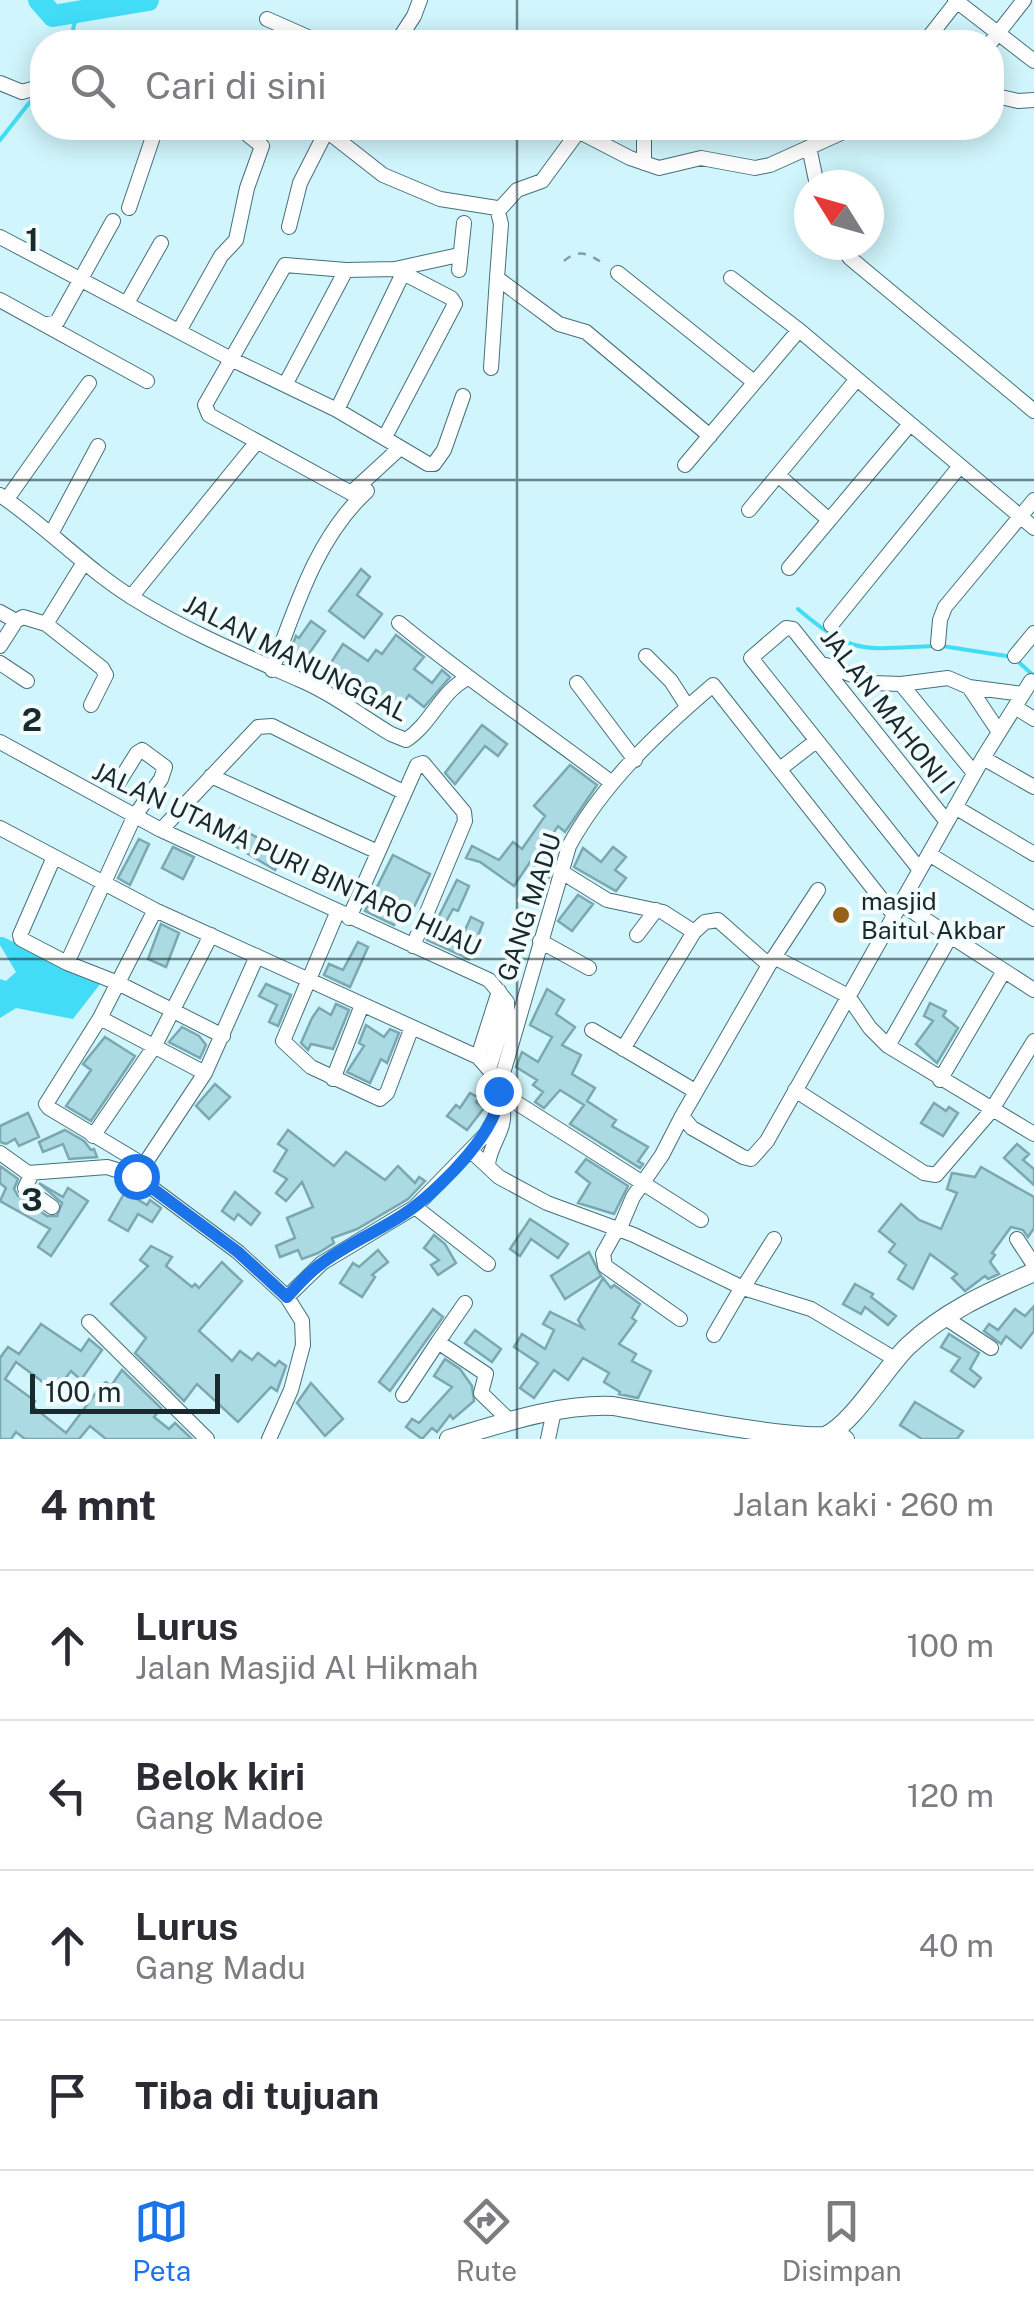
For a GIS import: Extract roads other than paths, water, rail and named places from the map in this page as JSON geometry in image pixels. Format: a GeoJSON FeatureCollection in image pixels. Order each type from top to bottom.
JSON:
{"type":"FeatureCollection","features":[{"type":"Feature","properties":{"kind":"main road"},"geometry":{"type":"LineString","coordinates":[[450,1439],[510,1421],[588,1405],[613,1406],[730,1431],[791,1439],[841,1434],[896,1359],[944,1318],[1034,1269]]}},
{"type":"Feature","properties":{"kind":"street"},"geometry":{"type":"LineString","coordinates":[[404,30],[420,0]]}},
{"type":"Feature","properties":{"kind":"street"},"geometry":{"type":"LineString","coordinates":[[1000,30],[1024,0]]}},
{"type":"Feature","properties":{"kind":"street"},"geometry":{"type":"LineString","coordinates":[[935,30],[956,1],[987,30]]}},
{"type":"Feature","properties":{"kind":"street"},"geometry":{"type":"LineString","coordinates":[[267,19],[292,30]]}},
{"type":"Feature","properties":{"kind":"street"},"geometry":{"type":"LineString","coordinates":[[1004,43],[1034,61]]}},
{"type":"Feature","properties":{"kind":"street"},"geometry":{"type":"LineString","coordinates":[[0,83],[22,92],[30,90]]}},
{"type":"Feature","properties":{"kind":"street"},"geometry":{"type":"LineString","coordinates":[[1004,98],[1034,100]]}},
{"type":"Feature","properties":{"kind":"street"},"geometry":{"type":"LineString","coordinates":[[129,208],[152,140]]}},
{"type":"Feature","properties":{"kind":"street"},"geometry":{"type":"LineString","coordinates":[[179,331],[240,230],[247,188],[262,146],[254,140]]}},
{"type":"Feature","properties":{"kind":"street"},"geometry":{"type":"LineString","coordinates":[[289,227],[300,183],[320,140]]}},
{"type":"Feature","properties":{"kind":"street"},"geometry":{"type":"LineString","coordinates":[[340,140],[383,176],[440,199],[498,208]]}},
{"type":"Feature","properties":{"kind":"street"},"geometry":{"type":"LineString","coordinates":[[491,368],[498,208],[516,190],[542,182],[569,140]]}},
{"type":"Feature","properties":{"kind":"street"},"geometry":{"type":"LineString","coordinates":[[596,140],[659,168],[701,158],[754,168],[770,166],[825,140]]}},
{"type":"Feature","properties":{"kind":"street"},"geometry":{"type":"LineString","coordinates":[[644,140],[644,163]]}},
{"type":"Feature","properties":{"kind":"street"},"geometry":{"type":"LineString","coordinates":[[810,147],[814,170]]}},
{"type":"Feature","properties":{"kind":"street"},"geometry":{"type":"LineString","coordinates":[[47,324],[57,322],[113,222]]}},
{"type":"Feature","properties":{"kind":"street"},"geometry":{"type":"LineString","coordinates":[[400,448],[351,493],[256,443],[206,412],[205,405],[285,265],[404,270],[459,262],[464,223]]}},
{"type":"Feature","properties":{"kind":"street"},"geometry":{"type":"LineString","coordinates":[[0,237],[233,360],[337,410],[428,464],[434,464],[444,450],[463,396]]}},
{"type":"Feature","properties":{"kind":"street"},"geometry":{"type":"LineString","coordinates":[[126,303],[161,243]]}},
{"type":"Feature","properties":{"kind":"street"},"geometry":{"type":"LineString","coordinates":[[852,260],[1034,411]]}},
{"type":"Feature","properties":{"kind":"street"},"geometry":{"type":"LineString","coordinates":[[285,384],[346,270]]}},
{"type":"Feature","properties":{"kind":"street"},"geometry":{"type":"LineString","coordinates":[[385,437],[455,304],[404,270]]}},
{"type":"Feature","properties":{"kind":"street"},"geometry":{"type":"LineString","coordinates":[[337,410],[404,270]]}},
{"type":"Feature","properties":{"kind":"street"},"geometry":{"type":"LineString","coordinates":[[618,274],[754,382]]}},
{"type":"Feature","properties":{"kind":"street"},"geometry":{"type":"LineString","coordinates":[[496,278],[560,324],[586,332],[710,436]]}},
{"type":"Feature","properties":{"kind":"street"},"geometry":{"type":"LineString","coordinates":[[731,278],[799,330],[1034,528]]}},
{"type":"Feature","properties":{"kind":"street"},"geometry":{"type":"LineString","coordinates":[[0,300],[147,381]]}},
{"type":"Feature","properties":{"kind":"street"},"geometry":{"type":"LineString","coordinates":[[685,465],[799,330]]}},
{"type":"Feature","properties":{"kind":"street"},"geometry":{"type":"LineString","coordinates":[[748,510],[857,379]]}},
{"type":"Feature","properties":{"kind":"street"},"geometry":{"type":"LineString","coordinates":[[3,497],[89,383]]}},
{"type":"Feature","properties":{"kind":"street"},"geometry":{"type":"LineString","coordinates":[[789,568],[910,424]]}},
{"type":"Feature","properties":{"kind":"street"},"geometry":{"type":"LineString","coordinates":[[131,597],[256,443]]}},
{"type":"Feature","properties":{"kind":"street"},"geometry":{"type":"LineString","coordinates":[[52,534],[98,446]]}},
{"type":"Feature","properties":{"kind":"street"},"geometry":{"type":"LineString","coordinates":[[832,625],[960,466]]}},
{"type":"Feature","properties":{"kind":"street"},"geometry":{"type":"LineString","coordinates":[[272,670],[312,564],[356,500],[377,481],[377,469]]}},
{"type":"Feature","properties":{"kind":"street"},"geometry":{"type":"LineString","coordinates":[[778,475],[829,520]]}},
{"type":"Feature","properties":{"kind":"street","name":"JALAN MANUNGGAL"},"geometry":{"type":"LineString","coordinates":[[3,497],[131,597],[198,637],[301,680],[406,740],[429,720],[451,689],[466,678]]}},
{"type":"Feature","properties":{"kind":"street"},"geometry":{"type":"LineString","coordinates":[[938,643],[945,607],[1034,500]]}},
{"type":"Feature","properties":{"kind":"street"},"geometry":{"type":"LineString","coordinates":[[46,624],[84,564]]}},
{"type":"Feature","properties":{"kind":"street"},"geometry":{"type":"LineString","coordinates":[[0,612],[16,621]]}},
{"type":"Feature","properties":{"kind":"street"},"geometry":{"type":"LineString","coordinates":[[0,646],[23,617],[46,624],[102,668],[106,676],[91,705]]}},
{"type":"Feature","properties":{"kind":"street"},"geometry":{"type":"LineString","coordinates":[[399,624],[466,678],[612,783]]}},
{"type":"Feature","properties":{"kind":"street","name":"JALAN MAHONI I"},"geometry":{"type":"LineString","coordinates":[[816,741],[751,658],[786,628],[793,629],[825,665],[947,822]]}},
{"type":"Feature","properties":{"kind":"street"},"geometry":{"type":"LineString","coordinates":[[1015,656],[1034,634]]}},
{"type":"Feature","properties":{"kind":"street"},"geometry":{"type":"LineString","coordinates":[[646,656],[671,681],[687,706]]}},
{"type":"Feature","properties":{"kind":"street"},"geometry":{"type":"LineString","coordinates":[[0,664],[27,681]]}},
{"type":"Feature","properties":{"kind":"street"},"geometry":{"type":"LineString","coordinates":[[825,665],[873,683],[948,678],[969,688],[1023,694]]}},
{"type":"Feature","properties":{"kind":"street"},"geometry":{"type":"LineString","coordinates":[[577,682],[635,760]]}},
{"type":"Feature","properties":{"kind":"street","name":"GANG MADU"},"geometry":{"type":"LineString","coordinates":[[287,1297],[322,1262],[415,1207],[471,1151],[495,1118],[560,871],[580,825],[612,783],[713,684],[780,768]]}},
{"type":"Feature","properties":{"kind":"street"},"geometry":{"type":"LineString","coordinates":[[901,684],[974,773]]}},
{"type":"Feature","properties":{"kind":"street"},"geometry":{"type":"LineString","coordinates":[[969,688],[999,732]]}},
{"type":"Feature","properties":{"kind":"street"},"geometry":{"type":"LineString","coordinates":[[1023,694],[1034,719]]}},
{"type":"Feature","properties":{"kind":"street"},"geometry":{"type":"LineString","coordinates":[[682,1116],[692,1128],[751,1159],[766,1141],[974,773],[1023,694]]}},
{"type":"Feature","properties":{"kind":"street"},"geometry":{"type":"LineString","coordinates":[[161,830],[258,727],[272,726],[403,792]]}},
{"type":"Feature","properties":{"kind":"street"},"geometry":{"type":"LineString","coordinates":[[920,870],[816,741],[780,768],[897,909],[1034,990]]}},
{"type":"Feature","properties":{"kind":"street","name":"JALAN UTAMA PURI BINTARO HIJAU"},"geometry":{"type":"LineString","coordinates":[[0,742],[161,830],[343,916],[470,970],[499,991],[506,1002],[507,1011],[484,1063]]}},
{"type":"Feature","properties":{"kind":"street"},"geometry":{"type":"LineString","coordinates":[[68,963],[134,816],[161,780],[165,767],[142,750],[117,785]]}},
{"type":"Feature","properties":{"kind":"street"},"geometry":{"type":"LineString","coordinates":[[983,758],[1034,787]]}},
{"type":"Feature","properties":{"kind":"street"},"geometry":{"type":"LineString","coordinates":[[412,1026],[380,1099],[311,1067],[283,1041],[310,980],[378,852],[403,792],[417,765],[424,763],[464,812],[465,821],[413,946]]}},
{"type":"Feature","properties":{"kind":"street"},"geometry":{"type":"LineString","coordinates":[[211,776],[378,852]]}},
{"type":"Feature","properties":{"kind":"street"},"geometry":{"type":"LineString","coordinates":[[955,807],[1034,854]]}},
{"type":"Feature","properties":{"kind":"street"},"geometry":{"type":"LineString","coordinates":[[0,830],[155,910],[412,1026],[484,1063],[505,1116],[504,1128],[492,1146],[488,1164]]}},
{"type":"Feature","properties":{"kind":"street"},"geometry":{"type":"LineString","coordinates":[[929,854],[1034,919]]}},
{"type":"Feature","properties":{"kind":"street"},"geometry":{"type":"LineString","coordinates":[[54,857],[20,935],[26,943],[118,983],[223,1036]]}},
{"type":"Feature","properties":{"kind":"street"},"geometry":{"type":"LineString","coordinates":[[560,871],[607,900],[656,910],[694,932]]}},
{"type":"Feature","properties":{"kind":"street"},"geometry":{"type":"LineString","coordinates":[[680,1320],[604,1266],[603,1254],[695,1091],[818,890]]}},
{"type":"Feature","properties":{"kind":"street"},"geometry":{"type":"LineString","coordinates":[[155,910],[100,1018],[46,1104],[144,1165],[205,1073],[257,956]]}},
{"type":"Feature","properties":{"kind":"street"},"geometry":{"type":"LineString","coordinates":[[637,935],[656,910]]}},
{"type":"Feature","properties":{"kind":"street"},"geometry":{"type":"LineString","coordinates":[[624,1049],[694,932],[705,922],[718,920],[772,961],[848,996],[888,1046],[1034,1134]]}},
{"type":"Feature","properties":{"kind":"street"},"geometry":{"type":"LineString","coordinates":[[93,1136],[154,1047],[212,935]]}},
{"type":"Feature","properties":{"kind":"street"},"geometry":{"type":"LineString","coordinates":[[888,1046],[950,937]]}},
{"type":"Feature","properties":{"kind":"street"},"geometry":{"type":"LineString","coordinates":[[540,940],[589,968]]}},
{"type":"Feature","properties":{"kind":"street"},"geometry":{"type":"LineString","coordinates":[[940,1080],[1004,971]]}},
{"type":"Feature","properties":{"kind":"street"},"geometry":{"type":"LineString","coordinates":[[333,1079],[362,1005]]}},
{"type":"Feature","properties":{"kind":"street"},"geometry":{"type":"LineString","coordinates":[[100,1018],[205,1073]]}},
{"type":"Feature","properties":{"kind":"street"},"geometry":{"type":"LineString","coordinates":[[592,1030],[695,1091]]}},
{"type":"Feature","properties":{"kind":"street"},"geometry":{"type":"LineString","coordinates":[[796,1090],[930,1175],[944,1169],[991,1111],[1034,1041]]}},
{"type":"Feature","properties":{"kind":"street"},"geometry":{"type":"LineString","coordinates":[[499,1093],[701,1220]]}},
{"type":"Feature","properties":{"kind":"street"},"geometry":{"type":"LineString","coordinates":[[471,1151],[499,1178],[530,1195],[676,1253],[742,1288],[811,1309],[896,1359]]}},
{"type":"Feature","properties":{"kind":"street"},"geometry":{"type":"LineString","coordinates":[[0,1153],[32,1173],[108,1167],[136,1176],[238,1252],[287,1297],[302,1321],[302,1344],[291,1390],[268,1439]]}},
{"type":"Feature","properties":{"kind":"street"},"geometry":{"type":"LineString","coordinates":[[32,1173],[25,1188],[52,1207]]}},
{"type":"Feature","properties":{"kind":"street"},"geometry":{"type":"LineString","coordinates":[[415,1207],[488,1264]]}},
{"type":"Feature","properties":{"kind":"street"},"geometry":{"type":"LineString","coordinates":[[1018,1238],[1034,1269]]}},
{"type":"Feature","properties":{"kind":"street"},"geometry":{"type":"LineString","coordinates":[[714,1335],[774,1240]]}},
{"type":"Feature","properties":{"kind":"street"},"geometry":{"type":"LineString","coordinates":[[402,1395],[465,1303]]}},
{"type":"Feature","properties":{"kind":"street"},"geometry":{"type":"LineString","coordinates":[[944,1318],[990,1348]]}},
{"type":"Feature","properties":{"kind":"street"},"geometry":{"type":"LineString","coordinates":[[89,1322],[207,1439]]}},
{"type":"Feature","properties":{"kind":"street"},"geometry":{"type":"LineString","coordinates":[[438,1342],[486,1374],[481,1393],[510,1421]]}},
{"type":"Feature","properties":{"kind":"street"},"geometry":{"type":"LineString","coordinates":[[548,1439],[554,1411]]}},
{"type":"Feature","properties":{"kind":"water"},"geometry":{"type":"Polygon","coordinates":[[[0,937],[101,983],[73,1019],[16,1008],[0,1018],[0,979],[6,981],[16,972],[0,945],[0,937]]]}},
{"type":"Feature","properties":{"kind":"waterway"},"geometry":{"type":"LineString","coordinates":[[39,0],[53,16],[148,0]]}},
{"type":"Feature","properties":{"kind":"waterway"},"geometry":{"type":"LineString","coordinates":[[73,30],[77,13]]}},
{"type":"Feature","properties":{"kind":"waterway"},"geometry":{"type":"LineString","coordinates":[[0,140],[30,102]]}},
{"type":"Feature","properties":{"kind":"waterway"},"geometry":{"type":"LineString","coordinates":[[798,609],[833,635],[860,646],[933,646]]}},
{"type":"Feature","properties":{"kind":"waterway"},"geometry":{"type":"LineString","coordinates":[[942,646],[1013,657],[1034,676]]}},
{"type":"Feature","properties":{"kind":"place","name":"masjid Baitul Akbar"},"geometry":{"type":"Point","coordinates":[841,915]}}]}
